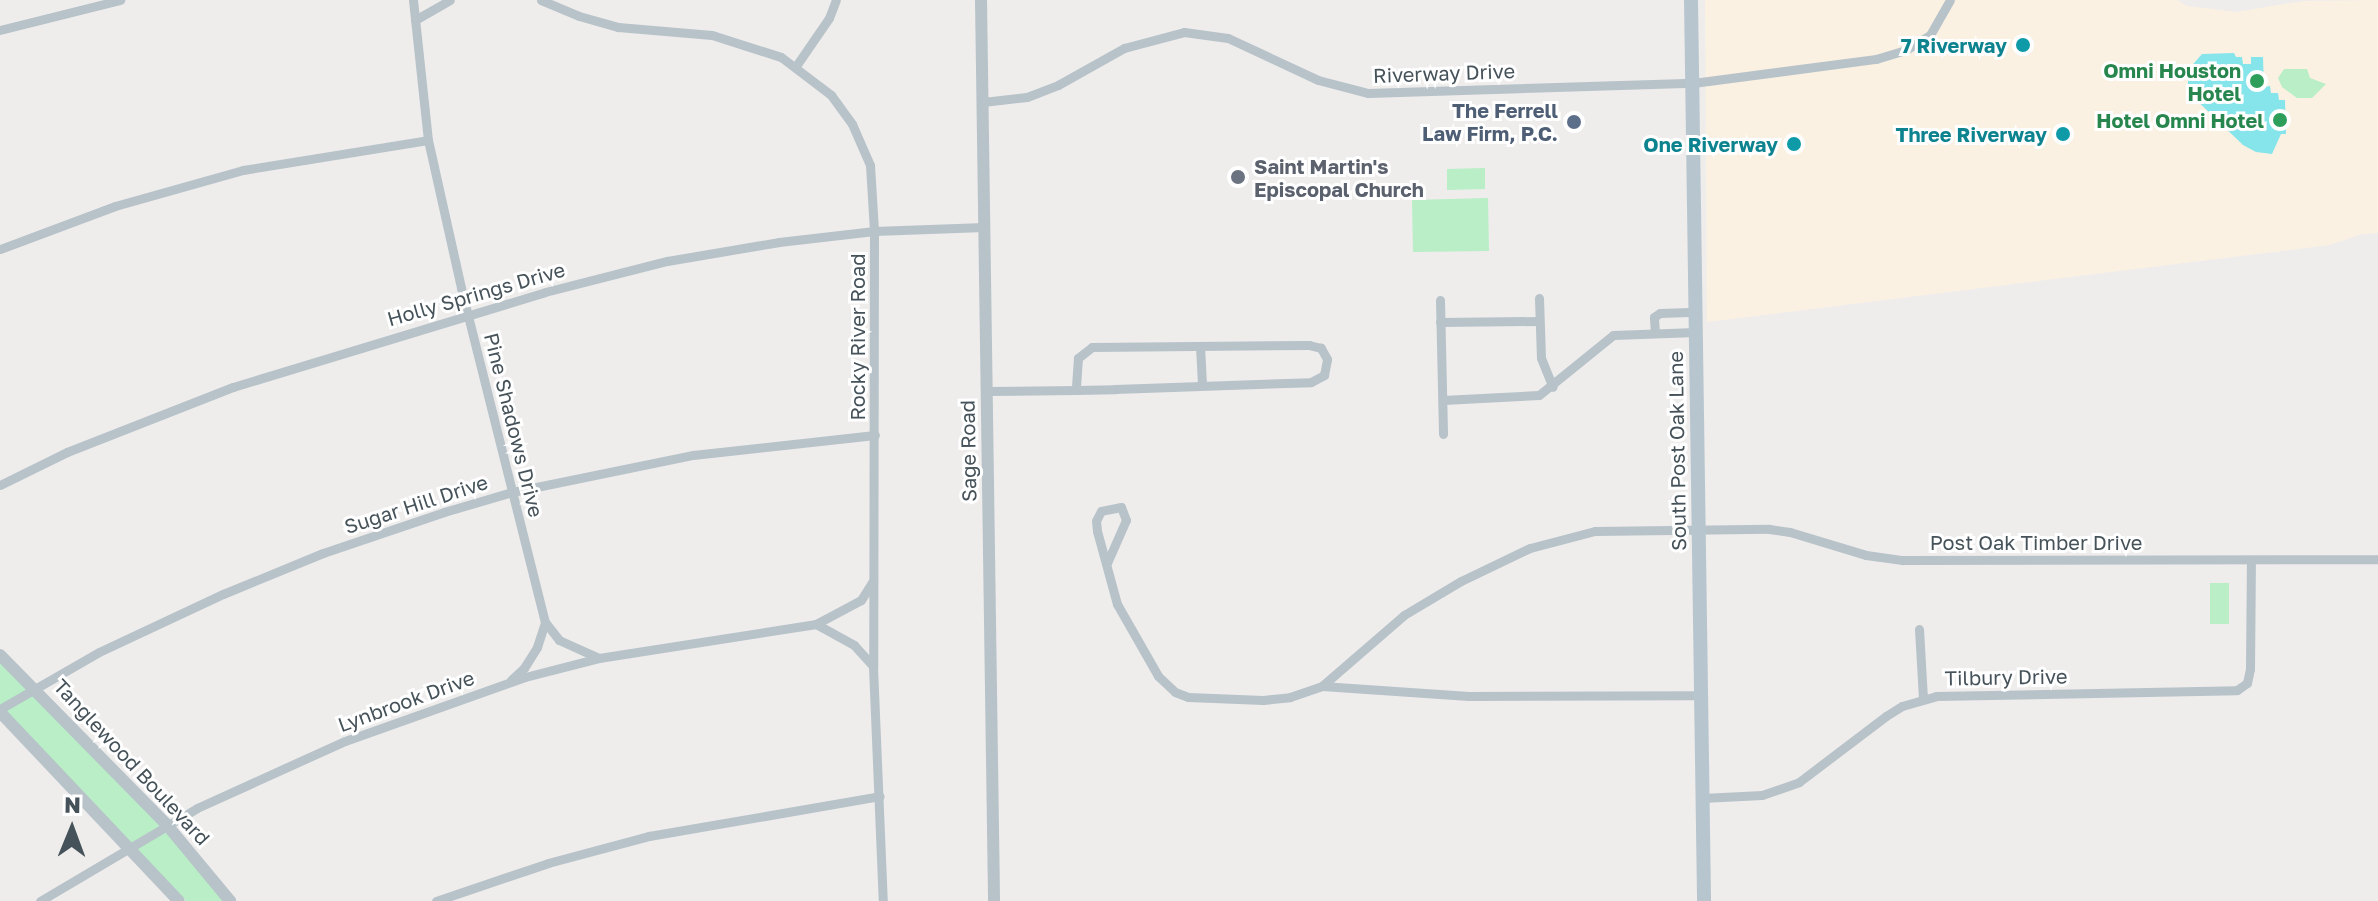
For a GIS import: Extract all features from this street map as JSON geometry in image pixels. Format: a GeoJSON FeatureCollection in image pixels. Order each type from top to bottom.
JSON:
{"type":"FeatureCollection","features":[{"type":"Feature","properties":{"kind":"main road","name":"South Post Oak Lane"},"geometry":{"type":"LineString","coordinates":[[1691,0],[1704,901]]}},
{"type":"Feature","properties":{"kind":"street"},"geometry":{"type":"LineString","coordinates":[[0,30],[5,24],[120,0]]}},
{"type":"Feature","properties":{"kind":"street","name":"Pine Shadows Drive"},"geometry":{"type":"LineString","coordinates":[[413,0],[428,140],[467,314],[545,622]]}},
{"type":"Feature","properties":{"kind":"street"},"geometry":{"type":"LineString","coordinates":[[415,20],[450,0]]}},
{"type":"Feature","properties":{"kind":"street","name":"Rocky River Road"},"geometry":{"type":"LineString","coordinates":[[541,0],[579,16],[618,27],[712,35],[766,51],[796,66],[831,95],[861,141],[870,165],[874,231],[873,667],[883,901]]}},
{"type":"Feature","properties":{"kind":"street"},"geometry":{"type":"LineString","coordinates":[[796,66],[829,18],[836,0]]}},
{"type":"Feature","properties":{"kind":"street","name":"Sage Road"},"geometry":{"type":"LineString","coordinates":[[981,0],[994,901]]}},
{"type":"Feature","properties":{"kind":"street","name":"Riverway Drive"},"geometry":{"type":"LineString","coordinates":[[983,102],[1027,97],[1058,85],[1124,48],[1184,32],[1228,38],[1318,80],[1368,93],[1693,83],[1876,59],[1906,50],[1930,35],[1950,0]]}},
{"type":"Feature","properties":{"kind":"street"},"geometry":{"type":"LineString","coordinates":[[0,249],[115,206],[243,170],[428,140]]}},
{"type":"Feature","properties":{"kind":"street","name":"Holly Springs Drive"},"geometry":{"type":"LineString","coordinates":[[0,485],[67,452],[233,387],[467,314],[667,261],[779,242],[874,231],[984,227]]}},
{"type":"Feature","properties":{"kind":"street"},"geometry":{"type":"LineString","coordinates":[[1539,298],[1541,358],[1553,387]]}},
{"type":"Feature","properties":{"kind":"street"},"geometry":{"type":"LineString","coordinates":[[1440,300],[1443,434]]}},
{"type":"Feature","properties":{"kind":"street"},"geometry":{"type":"LineString","coordinates":[[1655,333],[1654,317],[1660,313],[1696,312]]}},
{"type":"Feature","properties":{"kind":"street"},"geometry":{"type":"LineString","coordinates":[[1440,322],[1539,321]]}},
{"type":"Feature","properties":{"kind":"street"},"geometry":{"type":"LineString","coordinates":[[1443,400],[1539,395],[1553,387],[1613,335],[1696,332]]}},
{"type":"Feature","properties":{"kind":"street"},"geometry":{"type":"LineString","coordinates":[[987,391],[1076,390],[1202,383],[1311,382],[1324,375],[1327,363],[1324,351],[1313,345],[1089,348],[1078,358],[1076,390]]}},
{"type":"Feature","properties":{"kind":"street"},"geometry":{"type":"LineString","coordinates":[[1200,346],[1202,383]]}},
{"type":"Feature","properties":{"kind":"street","name":"Sugar Hill Drive"},"geometry":{"type":"LineString","coordinates":[[0,710],[33,687],[165,620],[294,564],[379,533],[512,492],[693,455],[875,435]]}},
{"type":"Feature","properties":{"kind":"street"},"geometry":{"type":"LineString","coordinates":[[1107,563],[1126,520],[1121,507],[1106,508],[1096,521],[1114,596],[1158,676],[1178,694],[1197,698],[1271,700],[1322,686],[1458,696],[1701,695]]}},
{"type":"Feature","properties":{"kind":"street","name":"Post Oak Timber Drive"},"geometry":{"type":"LineString","coordinates":[[1322,686],[1404,615],[1454,585],[1530,548],[1595,531],[1790,532],[1885,560],[2378,559]]}},
{"type":"Feature","properties":{"kind":"street","name":"Tilbury Drive"},"geometry":{"type":"LineString","coordinates":[[1702,798],[1762,795],[1799,782],[1886,716],[1923,699],[1953,694],[2225,693],[2242,687],[2250,669],[2251,560]]}},
{"type":"Feature","properties":{"kind":"street","name":"Lynbrook Drive"},"geometry":{"type":"LineString","coordinates":[[40,901],[167,825],[262,776],[331,747],[507,684],[599,658],[816,624],[861,600],[873,581]]}},
{"type":"Feature","properties":{"kind":"street"},"geometry":{"type":"LineString","coordinates":[[545,622],[559,640],[599,658]]}},
{"type":"Feature","properties":{"kind":"street"},"geometry":{"type":"LineString","coordinates":[[507,684],[524,668],[537,647],[545,622]]}},
{"type":"Feature","properties":{"kind":"street"},"geometry":{"type":"LineString","coordinates":[[816,624],[854,645],[873,667]]}},
{"type":"Feature","properties":{"kind":"street"},"geometry":{"type":"LineString","coordinates":[[1919,629],[1923,699]]}},
{"type":"Feature","properties":{"kind":"street","name":"Tanglewood Boulevard"},"geometry":{"type":"LineString","coordinates":[[0,655],[167,825],[230,901]]}},
{"type":"Feature","properties":{"kind":"street"},"geometry":{"type":"LineString","coordinates":[[0,710],[179,901]]}},
{"type":"Feature","properties":{"kind":"street"},"geometry":{"type":"LineString","coordinates":[[436,901],[548,863],[649,836],[880,796]]}},
{"type":"Feature","properties":{"kind":"shaded area"},"geometry":{"type":"Polygon","coordinates":[[[1705,0],[2177,0],[2187,6],[2236,12],[2304,1],[2378,0],[2378,233],[2362,234],[2330,245],[1707,322],[1705,0]]]}},
{"type":"Feature","properties":{"kind":"green space"},"geometry":{"type":"Polygon","coordinates":[[[2284,69],[2307,69],[2310,78],[2326,84],[2312,98],[2297,98],[2282,87],[2278,78],[2284,69]]]}},
{"type":"Feature","properties":{"kind":"green space"},"geometry":{"type":"Polygon","coordinates":[[[1485,168],[1485,189],[1447,190],[1447,169],[1485,168]]]}},
{"type":"Feature","properties":{"kind":"green space"},"geometry":{"type":"Polygon","coordinates":[[[1488,198],[1489,251],[1413,252],[1412,200],[1488,198]]]}},
{"type":"Feature","properties":{"kind":"green space"},"geometry":{"type":"Polygon","coordinates":[[[2210,583],[2229,583],[2229,624],[2210,624],[2210,583]]]}},
{"type":"Feature","properties":{"kind":"green space"},"geometry":{"type":"Polygon","coordinates":[[[0,660],[161,824],[226,901],[186,901],[0,706],[0,660]]]}},
{"type":"Feature","properties":{"kind":"water"},"geometry":{"type":"Polygon","coordinates":[[[2234,53],[2236,57],[2242,57],[2243,64],[2251,64],[2251,57],[2263,57],[2264,87],[2270,86],[2271,93],[2278,93],[2279,100],[2285,100],[2286,134],[2281,134],[2272,154],[2256,152],[2243,145],[2188,92],[2188,70],[2202,54],[2234,53]]]}},
{"type":"Feature","properties":{"kind":"place","name":"7 Riverway"},"geometry":{"type":"Point","coordinates":[2023,45]}},
{"type":"Feature","properties":{"kind":"place","name":"Omni Houston Hotel"},"geometry":{"type":"Point","coordinates":[2257,81]}},
{"type":"Feature","properties":{"kind":"place","name":"Hotel Omni Hotel"},"geometry":{"type":"Point","coordinates":[2280,120]}},
{"type":"Feature","properties":{"kind":"place","name":"The Ferrell Law Firm, P.C."},"geometry":{"type":"Point","coordinates":[1574,122]}},
{"type":"Feature","properties":{"kind":"place","name":"Three Riverway"},"geometry":{"type":"Point","coordinates":[2063,134]}},
{"type":"Feature","properties":{"kind":"place","name":"One Riverway"},"geometry":{"type":"Point","coordinates":[1794,144]}},
{"type":"Feature","properties":{"kind":"place","name":"Saint Martin's Episcopal Church"},"geometry":{"type":"Point","coordinates":[1238,177]}}]}
